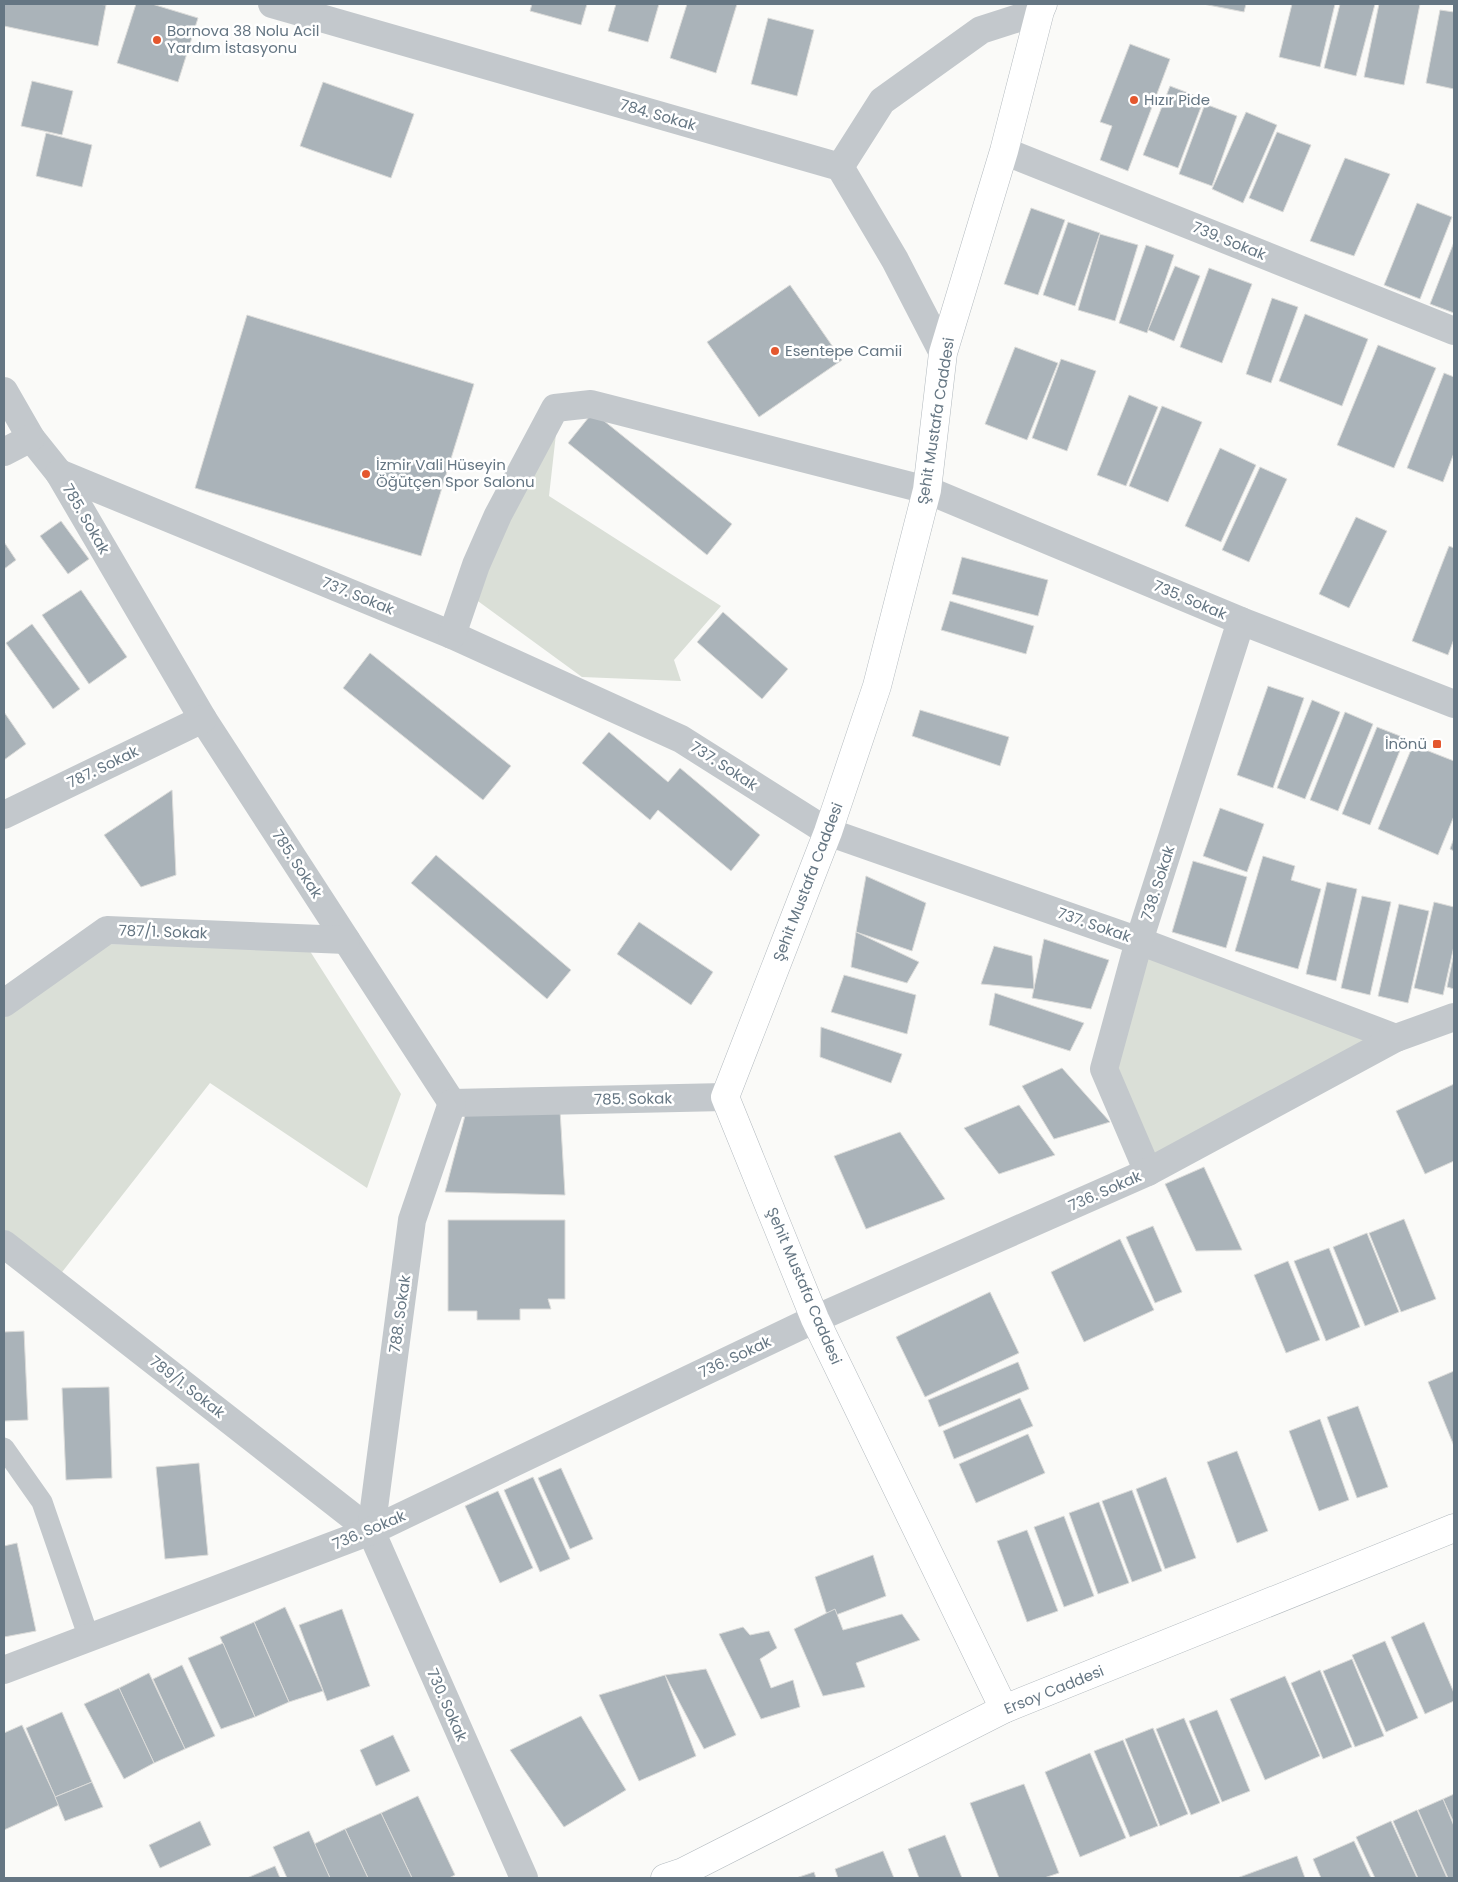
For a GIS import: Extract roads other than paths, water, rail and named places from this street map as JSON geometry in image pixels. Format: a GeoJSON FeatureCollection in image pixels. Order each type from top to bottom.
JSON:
{"type":"FeatureCollection","features":[{"type":"Feature","properties":{"kind":"street","name":"784. Sokak"},"geometry":{"type":"LineString","coordinates":[[272,4],[840,167]]}},
{"type":"Feature","properties":{"kind":"street","name":"Şehit Mustafa Caddesi"},"geometry":{"type":"LineString","coordinates":[[840,167],[882,101],[981,30],[1042,7]]}},
{"type":"Feature","properties":{"kind":"street","name":"Şehit Mustafa Caddesi"},"geometry":{"type":"LineString","coordinates":[[1004,1710],[816,1319],[725,1097],[828,832],[877,686],[927,490],[943,353],[1004,151],[1042,7]]}},
{"type":"Feature","properties":{"kind":"street","name":"739. Sokak"},"geometry":{"type":"LineString","coordinates":[[1004,151],[1454,331]]}},
{"type":"Feature","properties":{"kind":"street"},"geometry":{"type":"LineString","coordinates":[[840,167],[895,260],[943,353]]}},
{"type":"Feature","properties":{"kind":"street","name":"785. Sokak"},"geometry":{"type":"LineString","coordinates":[[4,391],[32,438],[60,474],[203,718],[452,1102],[725,1097]]}},
{"type":"Feature","properties":{"kind":"street","name":"735. Sokak"},"geometry":{"type":"LineString","coordinates":[[452,634],[476,564],[498,515],[555,408],[591,404],[927,490],[1241,621],[1454,704]]}},
{"type":"Feature","properties":{"kind":"street"},"geometry":{"type":"LineString","coordinates":[[4,452],[32,438]]}},
{"type":"Feature","properties":{"kind":"street","name":"737. Sokak"},"geometry":{"type":"LineString","coordinates":[[60,474],[452,634],[682,739],[828,832],[1139,941],[1396,1038]]}},
{"type":"Feature","properties":{"kind":"street","name":"738. Sokak"},"geometry":{"type":"LineString","coordinates":[[1148,1172],[1104,1069],[1139,941],[1241,621]]}},
{"type":"Feature","properties":{"kind":"street","name":"787. Sokak"},"geometry":{"type":"LineString","coordinates":[[4,815],[203,718]]}},
{"type":"Feature","properties":{"kind":"street","name":"787/1. Sokak"},"geometry":{"type":"LineString","coordinates":[[4,1003],[107,930],[346,940]]}},
{"type":"Feature","properties":{"kind":"street","name":"736. Sokak"},"geometry":{"type":"LineString","coordinates":[[4,1670],[371,1531],[816,1319],[1148,1172],[1396,1038],[1454,1017]]}},
{"type":"Feature","properties":{"kind":"street","name":"788. Sokak"},"geometry":{"type":"LineString","coordinates":[[371,1531],[412,1220],[452,1102]]}},
{"type":"Feature","properties":{"kind":"street","name":"789/1. Sokak"},"geometry":{"type":"LineString","coordinates":[[4,1244],[371,1531]]}},
{"type":"Feature","properties":{"kind":"street","name":"Ersoy Caddesi"},"geometry":{"type":"LineString","coordinates":[[679,1876],[1004,1710],[1454,1528]]}},
{"type":"Feature","properties":{"kind":"street","name":"730. Sokak"},"geometry":{"type":"LineString","coordinates":[[371,1531],[524,1878]]}},
{"type":"Feature","properties":{"kind":"lane"},"geometry":{"type":"LineString","coordinates":[[4,1448],[42,1502],[89,1638]]}},
{"type":"Feature","properties":{"kind":"place","name":"Bornova 38 Nolu Acil Yardım İstasyonu"},"geometry":{"type":"Point","coordinates":[157,40]}},
{"type":"Feature","properties":{"kind":"place","name":"Hızır Pide"},"geometry":{"type":"Point","coordinates":[1134,100]}},
{"type":"Feature","properties":{"kind":"place","name":"Esentepe Camii"},"geometry":{"type":"Point","coordinates":[775,351]}},
{"type":"Feature","properties":{"kind":"place","name":"İzmir Vali Hüseyin Öğütçen Spor Salonu"},"geometry":{"type":"Point","coordinates":[366,474]}},
{"type":"Feature","properties":{"kind":"place","name":"İnönü"},"geometry":{"type":"Point","coordinates":[1437,744]}}]}
